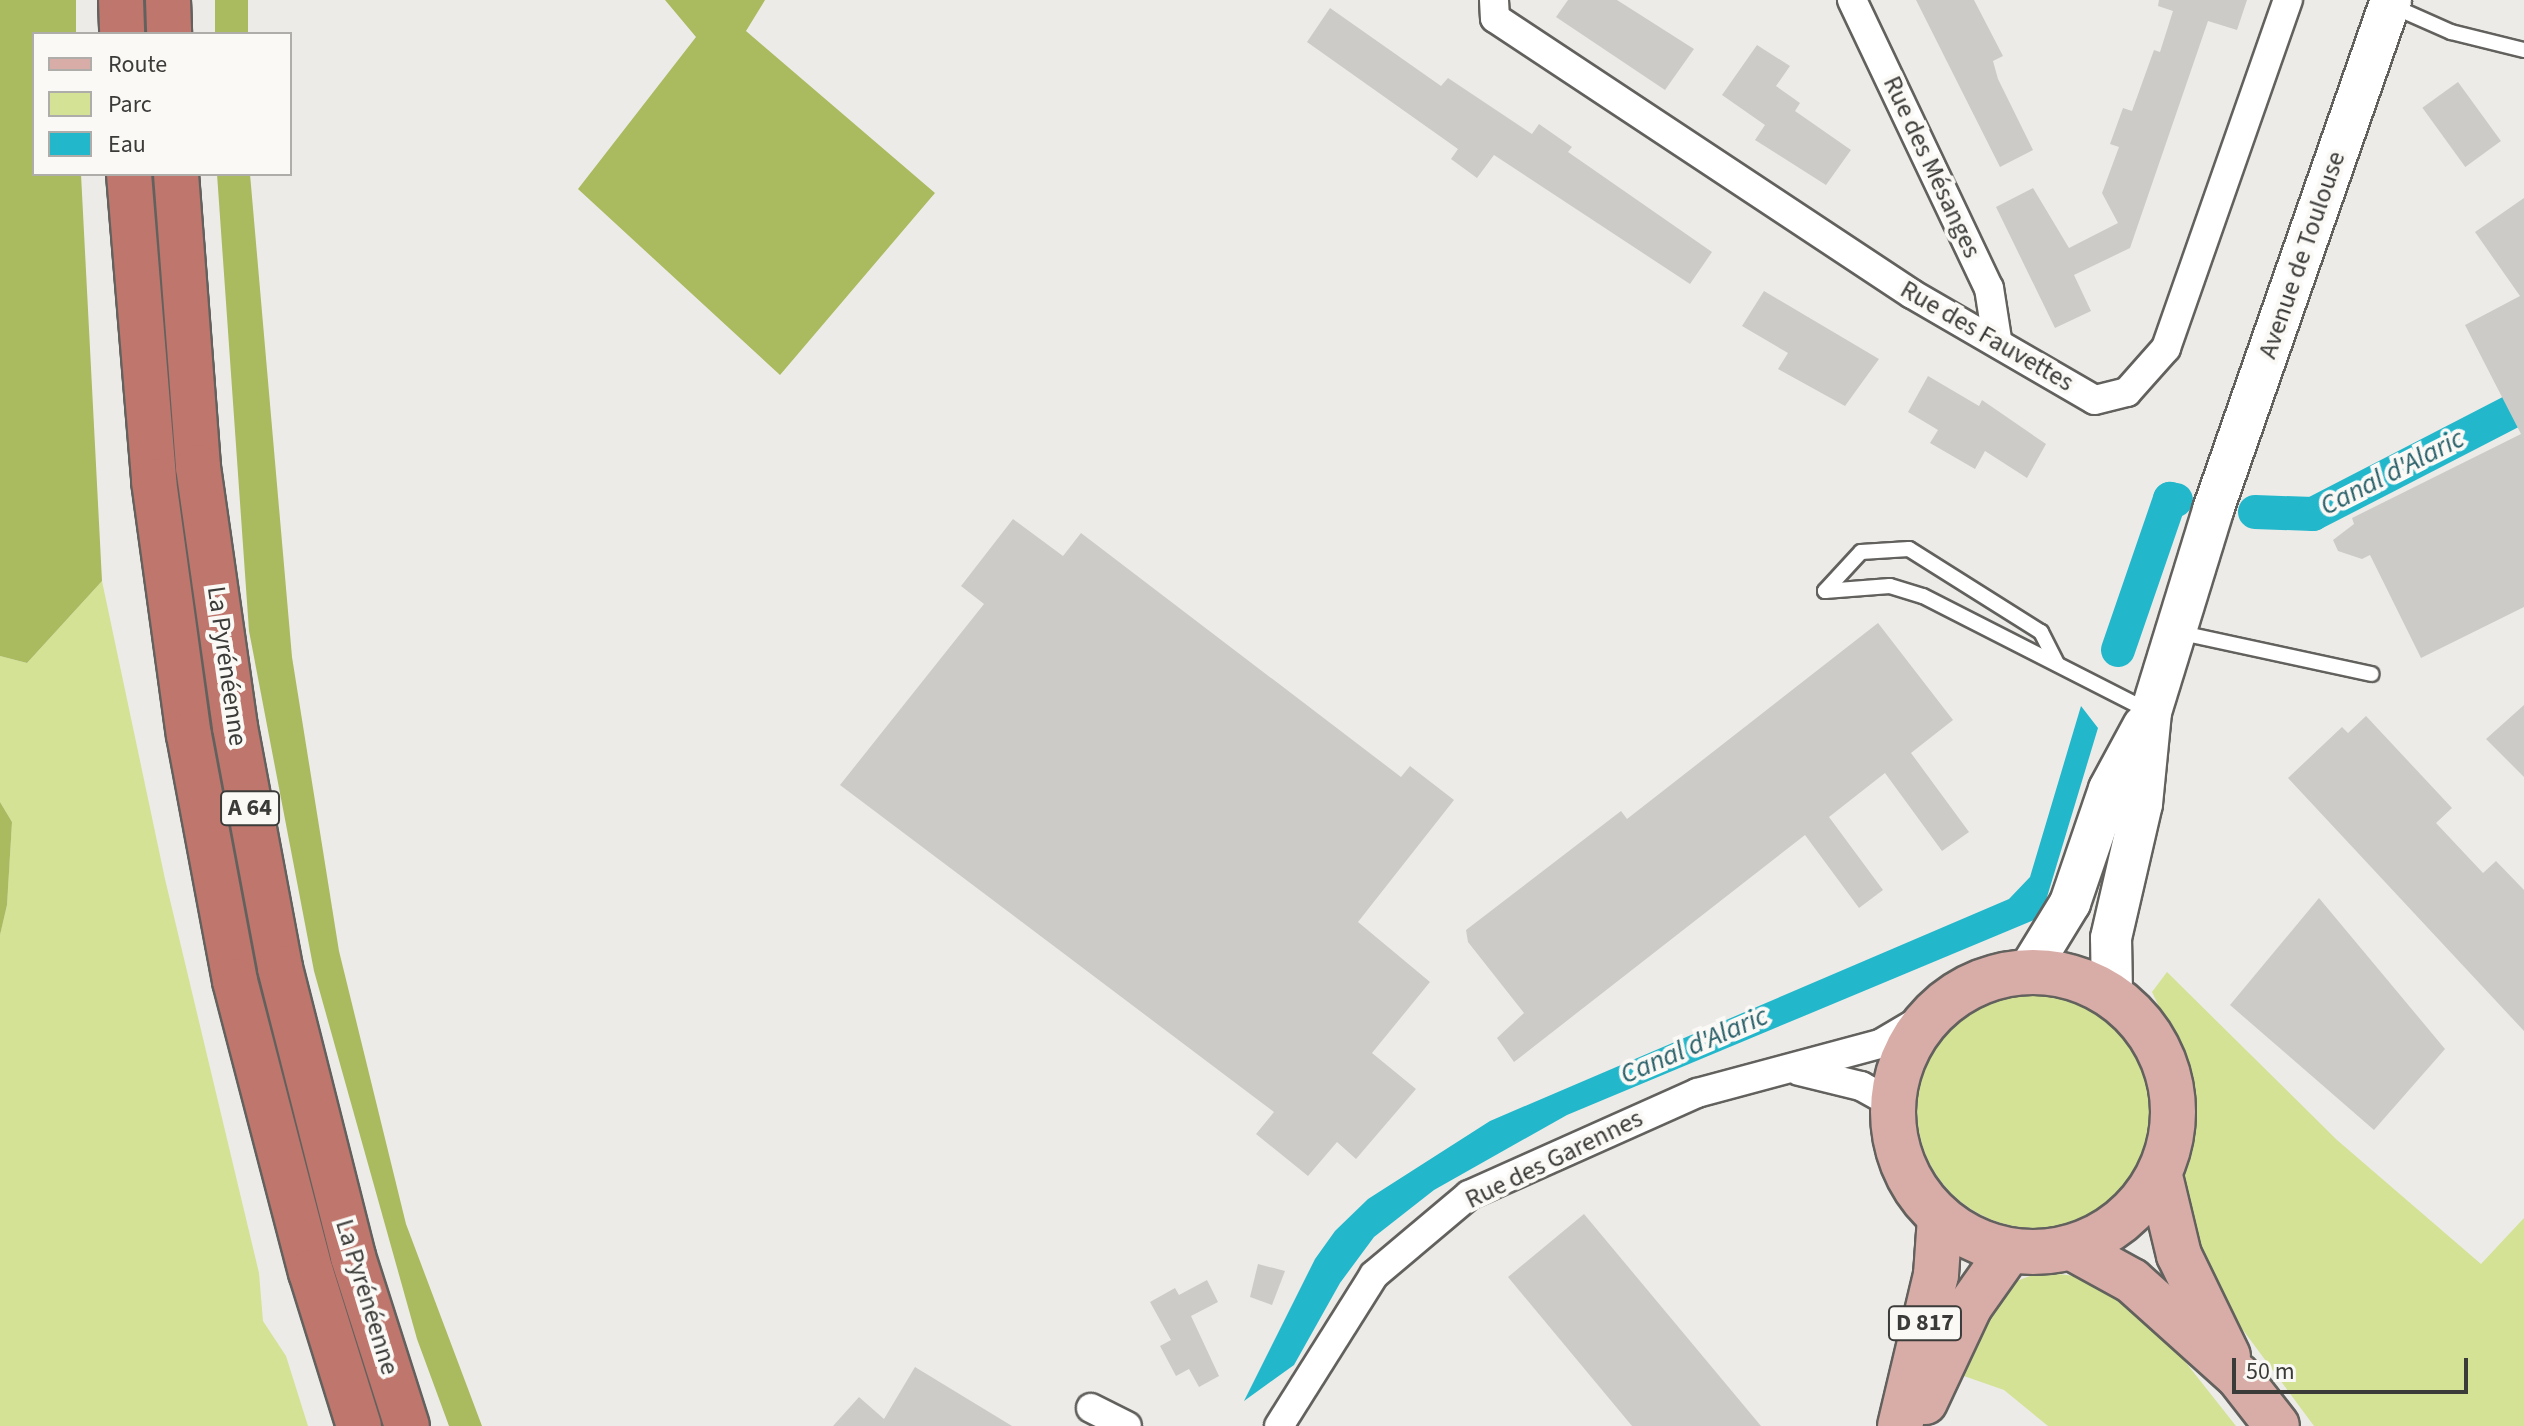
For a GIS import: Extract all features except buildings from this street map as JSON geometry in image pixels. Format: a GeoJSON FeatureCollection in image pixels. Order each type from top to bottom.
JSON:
{"type":"FeatureCollection","features":[{"type":"Feature","properties":{"kind":"highway"},"geometry":{"type":"LineString","coordinates":[[121,0],[122,32]]}},
{"type":"Feature","properties":{"kind":"highway"},"geometry":{"type":"LineString","coordinates":[[168,0],[169,32]]}},
{"type":"Feature","properties":{"kind":"highway","name":"La Pyrénéenne"},"geometry":{"type":"LineString","coordinates":[[129,176],[154,481],[189,735],[235,981],[311,1272],[359,1426]]}},
{"type":"Feature","properties":{"kind":"highway","name":"La Pyrénéenne"},"geometry":{"type":"LineString","coordinates":[[176,176],[198,467],[235,727],[280,968],[353,1257],[407,1426]]}},
{"type":"Feature","properties":{"kind":"main road","name":"Avenue de Toulouse"},"geometry":{"type":"LineString","coordinates":[[2151,712],[2213,510],[2390,3]]}},
{"type":"Feature","properties":{"kind":"main road"},"geometry":{"type":"LineString","coordinates":[[2029,970],[2070,903],[2109,789],[2151,712]]}},
{"type":"Feature","properties":{"kind":"main road"},"geometry":{"type":"LineString","coordinates":[[2112,994],[2111,938],[2142,804],[2151,712]]}},
{"type":"Feature","properties":{"kind":"main road"},"geometry":{"type":"LineString","coordinates":[[2029,970],[2112,994],[2149,1032],[2172,1088],[2172,1138],[2160,1176],[2138,1208],[2072,1248],[2009,1251],[1972,1239],[1940,1218],[1903,1167],[1892,1103],[1906,1047],[1929,1015],[1957,992],[1995,975],[2029,970]]}},
{"type":"Feature","properties":{"kind":"main road"},"geometry":{"type":"LineString","coordinates":[[2160,1176],[2179,1255],[2238,1376]]}},
{"type":"Feature","properties":{"kind":"main road","name":"D 817"},"geometry":{"type":"LineString","coordinates":[[1900,1426],[1936,1275],[1940,1218]]}},
{"type":"Feature","properties":{"kind":"main road"},"geometry":{"type":"LineString","coordinates":[[2072,1248],[2132,1281],[2238,1376],[2277,1426]]}},
{"type":"Feature","properties":{"kind":"main road","name":"D 817"},"geometry":{"type":"LineString","coordinates":[[1914,1426],[1970,1306],[2009,1251]]}},
{"type":"Feature","properties":{"kind":"street","name":"Rue des Mésanges"},"geometry":{"type":"LineString","coordinates":[[1852,0],[1989,288],[1997,339]]}},
{"type":"Feature","properties":{"kind":"street","name":"Rue des Fauvettes"},"geometry":{"type":"LineString","coordinates":[[1495,9],[1912,294],[1997,339],[2095,400],[2127,392],[2166,348],[2288,0]]}},
{"type":"Feature","properties":{"kind":"street","name":"Rue des Garennes"},"geometry":{"type":"LineString","coordinates":[[1279,1426],[1374,1275],[1469,1195],[1697,1093],[1880,1044],[1929,1015]]}},
{"type":"Feature","properties":{"kind":"street","name":"Rue des Garennes"},"geometry":{"type":"LineString","coordinates":[[1786,1070],[1823,1073],[1892,1103]]}},
{"type":"Feature","properties":{"kind":"street"},"geometry":{"type":"LineString","coordinates":[[1091,1408],[1127,1426]]}},
{"type":"Feature","properties":{"kind":"lane"},"geometry":{"type":"LineString","coordinates":[[2390,3],[2451,32],[2524,50]]}},
{"type":"Feature","properties":{"kind":"lane"},"geometry":{"type":"LineString","coordinates":[[2057,664],[2041,632],[1909,549],[1861,552],[1825,591],[1890,586],[1923,596],[2028,654],[2057,664],[2151,712]]}},
{"type":"Feature","properties":{"kind":"lane"},"geometry":{"type":"LineString","coordinates":[[2175,632],[2372,674]]}},
{"type":"Feature","properties":{"kind":"green space"},"geometry":{"type":"Polygon","coordinates":[[[0,0],[76,0],[76,32],[32,32],[32,176],[81,176],[102,581],[27,663],[0,656],[0,0]]]}},
{"type":"Feature","properties":{"kind":"green space"},"geometry":{"type":"Polygon","coordinates":[[[215,0],[248,0],[248,32],[215,32],[215,0]]]}},
{"type":"Feature","properties":{"kind":"green space"},"geometry":{"type":"Polygon","coordinates":[[[665,0],[765,0],[746,31],[935,193],[780,375],[578,189],[696,37],[665,0]]]}},
{"type":"Feature","properties":{"kind":"green space"},"geometry":{"type":"Polygon","coordinates":[[[217,176],[250,176],[292,657],[339,951],[406,1224],[482,1426],[449,1426],[417,1339],[314,971],[249,631],[217,176]]]}},
{"type":"Feature","properties":{"kind":"green space"},"geometry":{"type":"Polygon","coordinates":[[[102,581],[165,879],[259,1273],[263,1321],[286,1356],[308,1426],[0,1426],[0,935],[7,905],[12,822],[0,802],[0,656],[27,663],[102,581]]]}},
{"type":"Feature","properties":{"kind":"green space"},"geometry":{"type":"Polygon","coordinates":[[[0,802],[12,822],[7,905],[0,935],[0,802]]]}},
{"type":"Feature","properties":{"kind":"green space"},"geometry":{"type":"Polygon","coordinates":[[[2167,972],[2337,1140],[2481,1264],[2524,1218],[2524,1426],[2314,1426],[2220,1299],[2179,1198],[2194,1116],[2183,1057],[2152,992],[2167,972]]]}},
{"type":"Feature","properties":{"kind":"green space"},"geometry":{"type":"Polygon","coordinates":[[[2035,992],[2058,994],[2080,1001],[2119,1026],[2144,1065],[2151,1087],[2151,1133],[2144,1155],[2119,1194],[2080,1219],[2058,1226],[2035,1228],[2012,1226],[1990,1219],[1951,1194],[1926,1155],[1919,1133],[1917,1110],[1919,1087],[1926,1065],[1951,1026],[1990,1001],[2012,994],[2035,992]]]}},
{"type":"Feature","properties":{"kind":"green space"},"geometry":{"type":"Polygon","coordinates":[[[2041,1272],[2083,1277],[2153,1321],[2236,1426],[2048,1426],[2004,1390],[1961,1375],[1980,1324],[2014,1282],[2041,1272]]]}},
{"type":"Feature","properties":{"kind":"water"},"geometry":{"type":"Polygon","coordinates":[[[2081,706],[2098,728],[2041,917],[1567,1115],[1434,1190],[1374,1237],[1340,1283],[1294,1365],[1244,1401],[1315,1259],[1335,1231],[1368,1199],[1490,1121],[2009,899],[2030,877],[2081,706]]]}},
{"type":"Feature","properties":{"kind":"waterway","name":"Canal d'Alaric"},"geometry":{"type":"LineString","coordinates":[[2255,512],[2313,514],[2524,405]]}},
{"type":"Feature","properties":{"kind":"waterway","name":"Canal d'Alaric"},"geometry":{"type":"LineString","coordinates":[[2118,650],[2170,499],[2176,500]]}}]}
